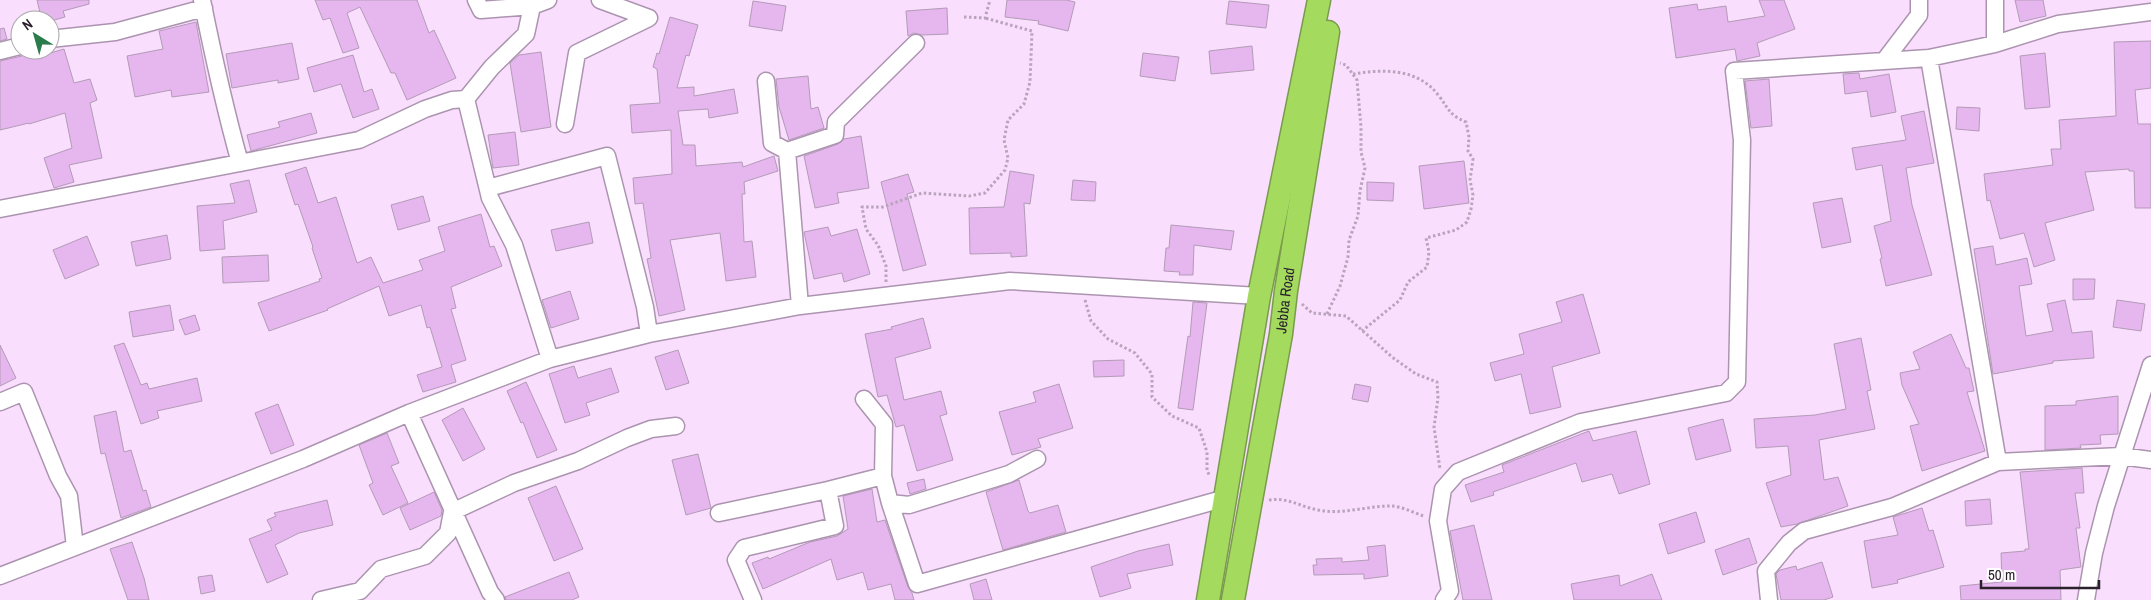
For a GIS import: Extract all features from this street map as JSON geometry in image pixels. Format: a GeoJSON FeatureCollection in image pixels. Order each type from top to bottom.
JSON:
{"type":"FeatureCollection","features":[{"type":"Feature","properties":{"kind":"highway"},"geometry":{"type":"LineString","coordinates":[[1208,600],[1217,501],[1319,0]]}},
{"type":"Feature","properties":{"kind":"highway","name":"Jebba Road"},"geometry":{"type":"LineString","coordinates":[[1233,600],[1281,334],[1323,56],[1334,0]]}},
{"type":"Feature","properties":{"kind":"street"},"geometry":{"type":"LineString","coordinates":[[476,0],[481,10],[532,6],[548,0]]}},
{"type":"Feature","properties":{"kind":"street"},"geometry":{"type":"LineString","coordinates":[[565,124],[577,53],[649,18],[600,0]]}},
{"type":"Feature","properties":{"kind":"street"},"geometry":{"type":"LineString","coordinates":[[1884,61],[1919,15],[1919,0]]}},
{"type":"Feature","properties":{"kind":"street"},"geometry":{"type":"LineString","coordinates":[[1995,0],[1995,44]]}},
{"type":"Feature","properties":{"kind":"street"},"geometry":{"type":"LineString","coordinates":[[60,38],[115,32],[203,4],[212,43],[216,72],[240,163]]}},
{"type":"Feature","properties":{"kind":"street"},"geometry":{"type":"LineString","coordinates":[[0,209],[359,140],[425,109],[452,100],[466,99],[492,67],[526,34],[532,6]]}},
{"type":"Feature","properties":{"kind":"street"},"geometry":{"type":"LineString","coordinates":[[1444,600],[1450,590],[1438,521],[1444,489],[1458,472],[1581,422],[1726,392],[1736,382],[1738,372],[1742,140],[1734,71],[1810,68],[1929,58],[1995,44],[2058,24],[2151,12]]}},
{"type":"Feature","properties":{"kind":"street"},"geometry":{"type":"LineString","coordinates":[[766,81],[772,143],[787,151],[835,135],[836,122],[916,43]]}},
{"type":"Feature","properties":{"kind":"street"},"geometry":{"type":"LineString","coordinates":[[1929,58],[1998,462]]}},
{"type":"Feature","properties":{"kind":"street"},"geometry":{"type":"LineString","coordinates":[[466,99],[490,198],[514,245],[550,359]]}},
{"type":"Feature","properties":{"kind":"street"},"geometry":{"type":"LineString","coordinates":[[787,151],[800,306]]}},
{"type":"Feature","properties":{"kind":"street"},"geometry":{"type":"LineString","coordinates":[[488,188],[607,156],[645,307],[649,334]]}},
{"type":"Feature","properties":{"kind":"street"},"geometry":{"type":"LineString","coordinates":[[0,576],[303,459],[409,413],[550,359],[649,334],[800,306],[1010,282],[1260,296]]}},
{"type":"Feature","properties":{"kind":"street"},"geometry":{"type":"LineString","coordinates":[[2086,600],[2094,553],[2121,456],[2151,365]]}},
{"type":"Feature","properties":{"kind":"street"},"geometry":{"type":"LineString","coordinates":[[0,402],[24,392],[58,476],[69,496],[75,547]]}},
{"type":"Feature","properties":{"kind":"street"},"geometry":{"type":"LineString","coordinates":[[864,399],[884,424],[884,476],[890,503],[917,584],[1217,501]]}},
{"type":"Feature","properties":{"kind":"street"},"geometry":{"type":"LineString","coordinates":[[409,413],[452,512],[490,592],[496,600]]}},
{"type":"Feature","properties":{"kind":"street"},"geometry":{"type":"LineString","coordinates":[[452,512],[514,483],[578,461],[627,438],[651,429],[676,426]]}},
{"type":"Feature","properties":{"kind":"street"},"geometry":{"type":"LineString","coordinates":[[1769,600],[1766,571],[1789,542],[1804,531],[1892,507],[1998,462],[2121,456],[2151,460]]}},
{"type":"Feature","properties":{"kind":"street"},"geometry":{"type":"LineString","coordinates":[[890,503],[909,505],[1009,474],[1037,459]]}},
{"type":"Feature","properties":{"kind":"street"},"geometry":{"type":"LineString","coordinates":[[719,513],[884,476]]}},
{"type":"Feature","properties":{"kind":"street"},"geometry":{"type":"LineString","coordinates":[[753,600],[736,560],[744,548],[835,526],[828,490]]}},
{"type":"Feature","properties":{"kind":"street"},"geometry":{"type":"LineString","coordinates":[[321,600],[360,591],[382,569],[426,556],[448,533],[452,512]]}},
{"type":"Feature","properties":{"kind":"path"},"geometry":{"type":"LineString","coordinates":[[984,18],[990,0]]}},
{"type":"Feature","properties":{"kind":"path"},"geometry":{"type":"LineString","coordinates":[[886,296],[886,266],[878,245],[866,230],[862,208],[883,207],[922,193],[969,196],[985,193],[1005,170],[1008,158],[1004,140],[1008,120],[1024,104],[1030,82],[1032,31],[984,18],[964,17]]}},
{"type":"Feature","properties":{"kind":"path"},"geometry":{"type":"LineString","coordinates":[[1323,56],[1346,65],[1357,80],[1361,152],[1365,168],[1360,191],[1358,216],[1349,240],[1343,276],[1327,314]]}},
{"type":"Feature","properties":{"kind":"path"},"geometry":{"type":"LineString","coordinates":[[1353,74],[1369,71],[1395,71],[1414,76],[1438,94],[1453,116],[1466,122],[1469,137],[1468,151],[1472,159],[1470,180],[1473,195],[1467,222],[1456,230],[1426,238],[1429,252],[1427,267],[1408,282],[1400,300],[1362,331]]}},
{"type":"Feature","properties":{"kind":"path"},"geometry":{"type":"LineString","coordinates":[[1083,286],[1091,320],[1108,339],[1136,353],[1152,374],[1152,398],[1172,416],[1199,428],[1207,452],[1207,471],[1213,481],[1217,501]]}},
{"type":"Feature","properties":{"kind":"path"},"geometry":{"type":"LineString","coordinates":[[1286,291],[1312,313],[1346,316],[1392,357],[1416,374],[1437,382],[1438,398],[1434,427],[1444,489]]}},
{"type":"Feature","properties":{"kind":"path"},"geometry":{"type":"LineString","coordinates":[[1251,502],[1276,498],[1316,510],[1341,512],[1393,506],[1438,521]]}},
{"type":"Feature","properties":{"kind":"building"},"geometry":{"type":"Polygon","coordinates":[[[37,0],[89,0],[89,4],[63,11],[65,17],[60,18],[60,10],[39,10],[37,0]]]}},
{"type":"Feature","properties":{"kind":"building"},"geometry":{"type":"Polygon","coordinates":[[[315,0],[417,0],[429,33],[434,30],[456,78],[407,100],[395,73],[391,73],[360,7],[347,13],[359,48],[343,53],[330,18],[323,20],[315,0]]]}},
{"type":"Feature","properties":{"kind":"building"},"geometry":{"type":"Polygon","coordinates":[[[1007,0],[1066,0],[1075,2],[1068,31],[1038,24],[1039,21],[1005,17],[1007,0]]]}},
{"type":"Feature","properties":{"kind":"building"},"geometry":{"type":"Polygon","coordinates":[[[1759,0],[1784,0],[1795,29],[1757,43],[1760,56],[1737,61],[1735,49],[1676,58],[1669,8],[1697,4],[1698,10],[1726,6],[1728,22],[1765,16],[1759,0]]]}},
{"type":"Feature","properties":{"kind":"building"},"geometry":{"type":"Polygon","coordinates":[[[2015,0],[2043,0],[2046,16],[2020,22],[2015,0]]]}},
{"type":"Feature","properties":{"kind":"building"},"geometry":{"type":"Polygon","coordinates":[[[753,1],[786,6],[782,31],[749,26],[753,1]]]}},
{"type":"Feature","properties":{"kind":"building"},"geometry":{"type":"Polygon","coordinates":[[[1229,1],[1269,5],[1266,28],[1226,24],[1229,1]]]}},
{"type":"Feature","properties":{"kind":"building"},"geometry":{"type":"Polygon","coordinates":[[[947,8],[948,34],[922,35],[914,33],[908,36],[906,11],[947,8]]]}},
{"type":"Feature","properties":{"kind":"building"},"geometry":{"type":"Polygon","coordinates":[[[670,17],[698,25],[689,56],[686,55],[677,88],[694,87],[694,96],[734,89],[738,113],[709,118],[708,109],[678,111],[683,145],[695,145],[696,166],[742,162],[743,167],[774,156],[778,171],[744,182],[745,194],[742,194],[744,242],[752,241],[756,277],[726,281],[720,233],[670,240],[685,310],[659,316],[647,259],[651,258],[643,203],[635,204],[633,178],[672,174],[671,130],[632,133],[630,105],[660,103],[657,69],[653,67],[670,17]]]}},
{"type":"Feature","properties":{"kind":"building"},"geometry":{"type":"Polygon","coordinates":[[[196,22],[209,92],[172,97],[171,90],[135,97],[127,56],[163,49],[159,31],[196,22]]]}},
{"type":"Feature","properties":{"kind":"building"},"geometry":{"type":"Polygon","coordinates":[[[4,28],[7,39],[0,41],[0,29],[4,28]]]}},
{"type":"Feature","properties":{"kind":"building"},"geometry":{"type":"Polygon","coordinates":[[[2151,41],[2151,88],[2135,90],[2138,124],[2151,124],[2151,208],[2135,208],[2134,171],[2129,171],[2129,169],[2085,172],[2094,210],[2045,223],[2055,260],[2034,267],[2024,233],[2000,239],[1990,200],[1987,201],[1984,174],[2053,165],[2051,149],[2061,149],[2059,120],[2116,116],[2114,42],[2151,41]]]}},
{"type":"Feature","properties":{"kind":"building"},"geometry":{"type":"Polygon","coordinates":[[[292,43],[299,79],[278,83],[278,80],[232,88],[226,54],[292,43]]]}},
{"type":"Feature","properties":{"kind":"building"},"geometry":{"type":"Polygon","coordinates":[[[1252,46],[1254,70],[1211,74],[1209,51],[1252,46]]]}},
{"type":"Feature","properties":{"kind":"building"},"geometry":{"type":"Polygon","coordinates":[[[64,49],[74,83],[90,79],[97,100],[90,103],[102,158],[69,165],[74,182],[54,188],[44,158],[72,148],[65,113],[29,124],[0,130],[0,61],[10,59],[60,60],[60,50],[64,49]]]}},
{"type":"Feature","properties":{"kind":"building"},"geometry":{"type":"Polygon","coordinates":[[[541,52],[551,127],[521,132],[510,63],[519,55],[541,52]]]}},
{"type":"Feature","properties":{"kind":"building"},"geometry":{"type":"Polygon","coordinates":[[[1143,53],[1179,57],[1175,81],[1140,76],[1143,53]]]}},
{"type":"Feature","properties":{"kind":"building"},"geometry":{"type":"Polygon","coordinates":[[[2045,53],[2050,107],[2025,109],[2020,56],[2045,53]]]}},
{"type":"Feature","properties":{"kind":"building"},"geometry":{"type":"Polygon","coordinates":[[[353,55],[364,92],[372,89],[379,109],[353,118],[341,84],[314,92],[307,68],[353,55]]]}},
{"type":"Feature","properties":{"kind":"building"},"geometry":{"type":"Polygon","coordinates":[[[1859,73],[1860,79],[1889,74],[1896,112],[1871,117],[1867,91],[1845,94],[1843,74],[1859,73]]]}},
{"type":"Feature","properties":{"kind":"building"},"geometry":{"type":"Polygon","coordinates":[[[808,76],[811,109],[818,107],[824,128],[789,140],[779,107],[776,79],[808,76]]]}},
{"type":"Feature","properties":{"kind":"building"},"geometry":{"type":"Polygon","coordinates":[[[1769,79],[1772,126],[1751,128],[1745,81],[1769,79]]]}},
{"type":"Feature","properties":{"kind":"building"},"geometry":{"type":"Polygon","coordinates":[[[1957,107],[1980,108],[1979,131],[1956,129],[1957,107]]]}},
{"type":"Feature","properties":{"kind":"building"},"geometry":{"type":"Polygon","coordinates":[[[1924,111],[1934,163],[1906,168],[1912,205],[1932,275],[1886,286],[1880,259],[1882,258],[1874,226],[1891,221],[1882,165],[1856,170],[1852,148],[1906,140],[1901,116],[1924,111]]]}},
{"type":"Feature","properties":{"kind":"building"},"geometry":{"type":"Polygon","coordinates":[[[311,113],[317,133],[251,151],[247,135],[280,127],[278,122],[311,113]]]}},
{"type":"Feature","properties":{"kind":"building"},"geometry":{"type":"Polygon","coordinates":[[[515,132],[519,165],[493,168],[488,135],[515,132]]]}},
{"type":"Feature","properties":{"kind":"building"},"geometry":{"type":"Polygon","coordinates":[[[861,136],[869,188],[837,193],[839,203],[815,208],[804,156],[838,144],[844,139],[861,136]]]}},
{"type":"Feature","properties":{"kind":"building"},"geometry":{"type":"Polygon","coordinates":[[[1464,161],[1469,203],[1424,209],[1419,166],[1464,161]]]}},
{"type":"Feature","properties":{"kind":"building"},"geometry":{"type":"Polygon","coordinates":[[[306,167],[318,203],[336,197],[357,263],[371,257],[383,283],[423,270],[419,260],[445,251],[438,227],[481,214],[490,247],[494,246],[502,266],[451,287],[456,308],[451,309],[466,360],[451,365],[456,382],[423,392],[417,375],[442,367],[430,327],[427,328],[421,305],[389,316],[379,286],[328,310],[269,331],[258,303],[320,281],[319,279],[322,278],[298,204],[295,205],[285,174],[306,167]]]}},
{"type":"Feature","properties":{"kind":"building"},"geometry":{"type":"Polygon","coordinates":[[[1010,171],[1034,175],[1030,204],[1024,203],[1027,256],[1011,257],[1011,253],[970,254],[969,208],[1004,207],[1010,171]]]}},
{"type":"Feature","properties":{"kind":"building"},"geometry":{"type":"Polygon","coordinates":[[[908,174],[914,192],[907,194],[926,265],[903,271],[881,182],[908,174]]]}},
{"type":"Feature","properties":{"kind":"building"},"geometry":{"type":"Polygon","coordinates":[[[249,180],[257,212],[223,221],[225,249],[200,251],[197,206],[235,203],[230,184],[249,180]]]}},
{"type":"Feature","properties":{"kind":"building"},"geometry":{"type":"Polygon","coordinates":[[[1073,180],[1096,182],[1095,201],[1071,200],[1073,180]]]}},
{"type":"Feature","properties":{"kind":"building"},"geometry":{"type":"Polygon","coordinates":[[[1367,182],[1394,183],[1393,201],[1367,200],[1367,182]]]}},
{"type":"Feature","properties":{"kind":"building"},"geometry":{"type":"Polygon","coordinates":[[[423,196],[430,221],[398,230],[391,205],[423,196]]]}},
{"type":"Feature","properties":{"kind":"building"},"geometry":{"type":"Polygon","coordinates":[[[1842,198],[1851,242],[1822,248],[1813,203],[1842,198]]]}},
{"type":"Feature","properties":{"kind":"building"},"geometry":{"type":"Polygon","coordinates":[[[589,222],[593,243],[556,251],[551,230],[589,222]]]}},
{"type":"Feature","properties":{"kind":"building"},"geometry":{"type":"Polygon","coordinates":[[[1171,225],[1234,231],[1231,250],[1194,245],[1193,275],[1179,275],[1180,272],[1164,271],[1171,225]]]}},
{"type":"Feature","properties":{"kind":"building"},"geometry":{"type":"Polygon","coordinates":[[[828,227],[831,236],[857,229],[870,274],[844,282],[842,273],[814,279],[804,232],[828,227]]]}},
{"type":"Feature","properties":{"kind":"building"},"geometry":{"type":"Polygon","coordinates":[[[167,235],[171,259],[136,266],[131,242],[167,235]]]}},
{"type":"Feature","properties":{"kind":"building"},"geometry":{"type":"Polygon","coordinates":[[[87,236],[99,265],[65,279],[53,250],[87,236]]]}},
{"type":"Feature","properties":{"kind":"building"},"geometry":{"type":"Polygon","coordinates":[[[1993,246],[1996,265],[2027,258],[2032,284],[2019,286],[2026,336],[2053,331],[2047,304],[2065,300],[2072,333],[2092,331],[2094,358],[2053,361],[2053,363],[1993,374],[1974,249],[1993,246]]]}},
{"type":"Feature","properties":{"kind":"building"},"geometry":{"type":"Polygon","coordinates":[[[268,255],[269,281],[223,283],[222,257],[268,255]]]}},
{"type":"Feature","properties":{"kind":"building"},"geometry":{"type":"Polygon","coordinates":[[[2073,279],[2095,279],[2094,299],[2073,300],[2073,279]]]}},
{"type":"Feature","properties":{"kind":"building"},"geometry":{"type":"Polygon","coordinates":[[[570,291],[579,319],[551,328],[542,300],[570,291]]]}},
{"type":"Feature","properties":{"kind":"building"},"geometry":{"type":"Polygon","coordinates":[[[1583,294],[1600,353],[1552,367],[1561,407],[1530,414],[1521,374],[1495,381],[1490,363],[1524,354],[1519,334],[1562,322],[1556,302],[1583,294]]]}},
{"type":"Feature","properties":{"kind":"building"},"geometry":{"type":"Polygon","coordinates":[[[2117,300],[2145,304],[2141,331],[2113,327],[2117,300]]]}},
{"type":"Feature","properties":{"kind":"building"},"geometry":{"type":"Polygon","coordinates":[[[1193,302],[1207,303],[1193,410],[1178,408],[1188,336],[1190,337],[1193,302]]]}},
{"type":"Feature","properties":{"kind":"building"},"geometry":{"type":"Polygon","coordinates":[[[170,305],[174,330],[133,337],[129,312],[170,305]]]}},
{"type":"Feature","properties":{"kind":"building"},"geometry":{"type":"Polygon","coordinates":[[[195,315],[200,330],[185,335],[179,320],[195,315]]]}},
{"type":"Feature","properties":{"kind":"building"},"geometry":{"type":"Polygon","coordinates":[[[923,318],[931,348],[895,358],[904,400],[941,391],[947,414],[940,416],[953,460],[917,471],[904,425],[896,427],[887,395],[878,397],[865,334],[892,329],[891,327],[923,318]]]}},
{"type":"Feature","properties":{"kind":"building"},"geometry":{"type":"Polygon","coordinates":[[[1951,334],[1966,368],[1969,368],[1974,391],[1967,392],[1985,451],[1922,471],[1910,426],[1919,424],[1902,385],[1900,373],[1920,369],[1913,352],[1951,334]]]}},
{"type":"Feature","properties":{"kind":"building"},"geometry":{"type":"Polygon","coordinates":[[[1861,338],[1871,390],[1867,391],[1875,429],[1819,440],[1824,480],[1838,477],[1848,506],[1797,524],[1781,527],[1766,483],[1791,475],[1788,446],[1756,448],[1754,419],[1815,415],[1846,409],[1834,344],[1861,338]]]}},
{"type":"Feature","properties":{"kind":"building"},"geometry":{"type":"Polygon","coordinates":[[[124,343],[141,385],[147,383],[149,389],[197,378],[202,401],[157,411],[159,418],[141,424],[114,346],[124,343]]]}},
{"type":"Feature","properties":{"kind":"building"},"geometry":{"type":"Polygon","coordinates":[[[0,345],[16,378],[0,386],[0,345]]]}},
{"type":"Feature","properties":{"kind":"building"},"geometry":{"type":"Polygon","coordinates":[[[678,350],[689,383],[666,390],[655,357],[678,350]]]}},
{"type":"Feature","properties":{"kind":"building"},"geometry":{"type":"Polygon","coordinates":[[[1124,360],[1124,376],[1094,377],[1093,361],[1124,360]]]}},
{"type":"Feature","properties":{"kind":"building"},"geometry":{"type":"Polygon","coordinates":[[[574,366],[578,378],[611,368],[619,392],[586,403],[590,415],[565,423],[549,374],[574,366]]]}},
{"type":"Feature","properties":{"kind":"building"},"geometry":{"type":"Polygon","coordinates":[[[526,382],[557,450],[537,458],[523,422],[521,423],[507,391],[526,382]]]}},
{"type":"Feature","properties":{"kind":"building"},"geometry":{"type":"Polygon","coordinates":[[[1059,384],[1073,428],[1038,439],[1041,447],[1012,455],[999,412],[1036,402],[1033,392],[1059,384]]]}},
{"type":"Feature","properties":{"kind":"building"},"geometry":{"type":"Polygon","coordinates":[[[1355,384],[1371,387],[1368,402],[1352,399],[1355,384]]]}},
{"type":"Feature","properties":{"kind":"building"},"geometry":{"type":"Polygon","coordinates":[[[2118,396],[2118,434],[2100,435],[2101,444],[2080,445],[2081,448],[2045,450],[2045,406],[2076,405],[2076,401],[2118,396]]]}},
{"type":"Feature","properties":{"kind":"building"},"geometry":{"type":"Polygon","coordinates":[[[278,404],[294,445],[271,454],[255,413],[278,404]]]}},
{"type":"Feature","properties":{"kind":"building"},"geometry":{"type":"Polygon","coordinates":[[[463,408],[485,449],[463,461],[442,420],[463,408]]]}},
{"type":"Feature","properties":{"kind":"building"},"geometry":{"type":"Polygon","coordinates":[[[116,411],[124,452],[131,450],[143,491],[146,490],[151,507],[121,518],[105,453],[101,454],[94,416],[116,411]]]}},
{"type":"Feature","properties":{"kind":"building"},"geometry":{"type":"Polygon","coordinates":[[[1723,419],[1731,451],[1696,460],[1688,428],[1723,419]]]}},
{"type":"Feature","properties":{"kind":"building"},"geometry":{"type":"Polygon","coordinates":[[[1589,431],[1593,441],[1636,431],[1650,484],[1619,494],[1612,474],[1582,482],[1576,463],[1493,492],[1494,495],[1471,502],[1465,485],[1504,472],[1502,465],[1589,431]]]}},
{"type":"Feature","properties":{"kind":"building"},"geometry":{"type":"Polygon","coordinates":[[[387,433],[399,463],[391,466],[408,503],[383,515],[369,485],[373,483],[359,445],[387,433]]]}},
{"type":"Feature","properties":{"kind":"building"},"geometry":{"type":"Polygon","coordinates":[[[698,454],[711,508],[686,515],[672,460],[698,454]]]}},
{"type":"Feature","properties":{"kind":"building"},"geometry":{"type":"Polygon","coordinates":[[[2082,468],[2084,493],[2075,493],[2080,528],[2076,528],[2081,567],[2060,570],[2061,600],[1961,600],[1960,586],[2002,582],[2001,553],[2029,549],[2020,472],[2082,468]]]}},
{"type":"Feature","properties":{"kind":"building"},"geometry":{"type":"Polygon","coordinates":[[[924,479],[926,489],[910,494],[907,483],[924,479]]]}},
{"type":"Feature","properties":{"kind":"building"},"geometry":{"type":"Polygon","coordinates":[[[1019,480],[1028,511],[1030,513],[1058,505],[1066,532],[1003,550],[986,492],[1019,480]]]}},
{"type":"Feature","properties":{"kind":"building"},"geometry":{"type":"Polygon","coordinates":[[[556,486],[583,549],[554,561],[528,498],[556,486]]]}},
{"type":"Feature","properties":{"kind":"building"},"geometry":{"type":"Polygon","coordinates":[[[872,489],[877,522],[885,520],[914,600],[895,600],[891,584],[868,590],[863,572],[837,580],[831,559],[763,589],[752,563],[768,557],[769,559],[810,542],[837,536],[848,529],[843,496],[872,489]]]}},
{"type":"Feature","properties":{"kind":"building"},"geometry":{"type":"Polygon","coordinates":[[[434,492],[442,510],[441,516],[410,530],[400,508],[434,492]]]}},
{"type":"Feature","properties":{"kind":"building"},"geometry":{"type":"Polygon","coordinates":[[[1990,499],[1992,524],[1966,526],[1965,501],[1990,499]]]}},
{"type":"Feature","properties":{"kind":"building"},"geometry":{"type":"Polygon","coordinates":[[[327,500],[333,525],[299,533],[275,545],[288,574],[267,583],[249,539],[272,530],[267,520],[276,516],[274,513],[327,500]]]}},
{"type":"Feature","properties":{"kind":"building"},"geometry":{"type":"Polygon","coordinates":[[[1922,508],[1929,531],[1933,530],[1944,567],[1897,580],[1898,583],[1872,588],[1864,541],[1898,535],[1893,517],[1922,508]]]}},
{"type":"Feature","properties":{"kind":"building"},"geometry":{"type":"Polygon","coordinates":[[[1696,512],[1705,542],[1668,554],[1659,524],[1696,512]]]}},
{"type":"Feature","properties":{"kind":"building"},"geometry":{"type":"Polygon","coordinates":[[[1474,525],[1492,600],[1463,600],[1450,531],[1474,525]]]}},
{"type":"Feature","properties":{"kind":"building"},"geometry":{"type":"Polygon","coordinates":[[[1749,538],[1757,563],[1723,575],[1715,550],[1749,538]]]}},
{"type":"Feature","properties":{"kind":"building"},"geometry":{"type":"Polygon","coordinates":[[[132,542],[149,600],[128,600],[110,549],[132,542]]]}},
{"type":"Feature","properties":{"kind":"building"},"geometry":{"type":"Polygon","coordinates":[[[1169,544],[1173,565],[1127,574],[1131,588],[1100,597],[1091,567],[1138,551],[1169,544]]]}},
{"type":"Feature","properties":{"kind":"building"},"geometry":{"type":"Polygon","coordinates":[[[1385,545],[1388,576],[1364,579],[1364,574],[1314,575],[1313,565],[1317,565],[1316,559],[1342,558],[1342,562],[1369,560],[1367,547],[1385,545]]]}},
{"type":"Feature","properties":{"kind":"building"},"geometry":{"type":"Polygon","coordinates":[[[1822,562],[1833,597],[1824,600],[1781,600],[1776,574],[1780,570],[1796,566],[1797,570],[1822,562]]]}},
{"type":"Feature","properties":{"kind":"building"},"geometry":{"type":"Polygon","coordinates":[[[569,572],[579,597],[572,600],[506,600],[505,597],[569,572]]]}},
{"type":"Feature","properties":{"kind":"building"},"geometry":{"type":"Polygon","coordinates":[[[1652,574],[1662,600],[1574,600],[1571,584],[1619,575],[1620,586],[1652,574]]]}},
{"type":"Feature","properties":{"kind":"building"},"geometry":{"type":"Polygon","coordinates":[[[212,575],[215,591],[201,594],[198,577],[212,575]]]}},
{"type":"Feature","properties":{"kind":"building"},"geometry":{"type":"Polygon","coordinates":[[[986,579],[992,600],[974,600],[970,584],[986,579]]]}}]}
